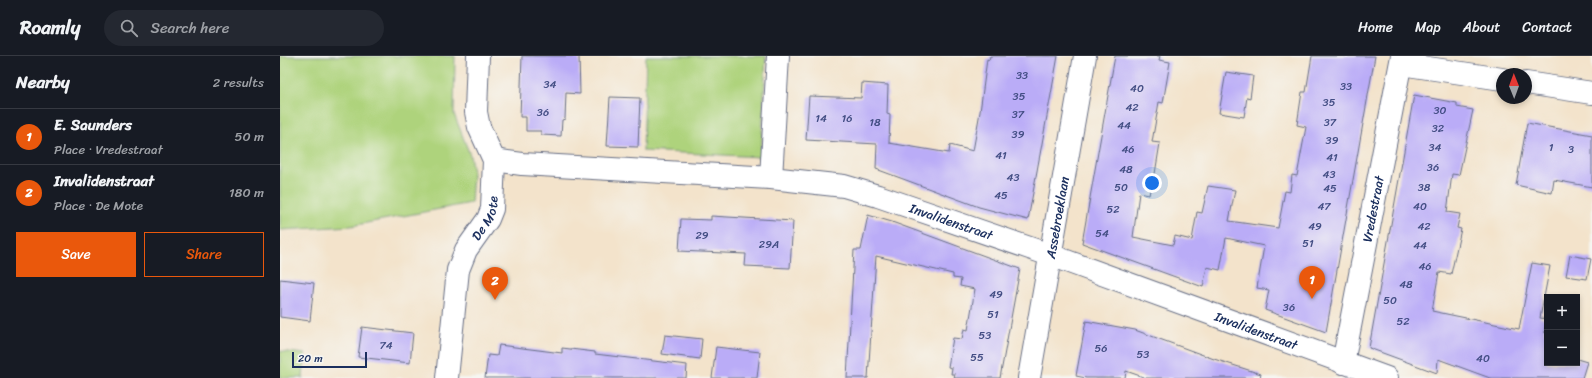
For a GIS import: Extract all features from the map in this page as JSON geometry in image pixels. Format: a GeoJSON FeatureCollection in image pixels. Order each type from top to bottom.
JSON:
{"type":"FeatureCollection","features":[{"type":"Feature","properties":{"kind":"street","name":"De Mote"},"geometry":{"type":"LineString","coordinates":[[446,378],[458,270],[466,250],[488,219],[492,209],[494,160],[479,127],[476,112],[478,56]]}},
{"type":"Feature","properties":{"kind":"street"},"geometry":{"type":"LineString","coordinates":[[771,178],[778,56]]}},
{"type":"Feature","properties":{"kind":"street","name":"Assebroeklaan"},"geometry":{"type":"LineString","coordinates":[[1029,378],[1086,56]]}},
{"type":"Feature","properties":{"kind":"street"},"geometry":{"type":"LineString","coordinates":[[1402,60],[1496,78]]}},
{"type":"Feature","properties":{"kind":"street","name":"Vredestraat"},"geometry":{"type":"LineString","coordinates":[[1343,363],[1402,60]]}},
{"type":"Feature","properties":{"kind":"street"},"geometry":{"type":"LineString","coordinates":[[1532,84],[1592,93]]}},
{"type":"Feature","properties":{"kind":"street","name":"Invalidenstraat"},"geometry":{"type":"LineString","coordinates":[[494,160],[530,165],[771,178],[844,186],[885,198],[1050,255],[1343,363],[1374,376]]}},
{"type":"Feature","properties":{"kind":"green space"},"geometry":{"type":"Polygon","coordinates":[[[280,56],[455,56],[454,114],[470,155],[473,173],[471,203],[351,226],[280,230],[280,56]]]}},
{"type":"Feature","properties":{"kind":"green space"},"geometry":{"type":"Polygon","coordinates":[[[646,56],[766,56],[761,157],[643,151],[646,56]]]}},
{"type":"Feature","properties":{"kind":"green space"},"geometry":{"type":"Polygon","coordinates":[[[280,351],[305,354],[303,378],[280,378],[280,351]]]}},
{"type":"Feature","properties":{"kind":"building"},"geometry":{"type":"Polygon","coordinates":[[[522,56],[579,56],[580,94],[566,93],[565,119],[562,120],[561,136],[541,135],[541,131],[526,131],[526,117],[520,117],[522,56]]]}},
{"type":"Feature","properties":{"kind":"building"},"geometry":{"type":"Polygon","coordinates":[[[990,56],[1058,56],[1028,220],[979,207],[876,169],[877,144],[806,140],[809,96],[861,98],[862,83],[888,85],[887,114],[890,115],[889,143],[949,153],[950,145],[973,151],[987,59],[989,60],[990,56]]]}},
{"type":"Feature","properties":{"kind":"building"},"geometry":{"type":"Polygon","coordinates":[[[1115,56],[1160,56],[1159,60],[1170,62],[1163,103],[1159,102],[1152,142],[1160,143],[1154,180],[1152,180],[1149,195],[1139,193],[1133,237],[1173,245],[1175,236],[1192,240],[1197,212],[1202,213],[1208,186],[1235,190],[1229,221],[1278,228],[1285,191],[1290,192],[1292,175],[1297,176],[1306,127],[1297,125],[1302,92],[1306,92],[1312,56],[1375,56],[1326,332],[1265,310],[1269,290],[1257,288],[1264,246],[1226,238],[1220,270],[1207,267],[1203,287],[1082,243],[1115,56]]]}},
{"type":"Feature","properties":{"kind":"building"},"geometry":{"type":"Polygon","coordinates":[[[1226,72],[1253,76],[1250,98],[1247,97],[1244,117],[1219,113],[1226,72]]]}},
{"type":"Feature","properties":{"kind":"building"},"geometry":{"type":"Polygon","coordinates":[[[1414,95],[1457,103],[1457,107],[1473,110],[1459,175],[1452,174],[1447,212],[1460,214],[1457,228],[1461,229],[1451,274],[1439,272],[1432,311],[1519,329],[1532,263],[1550,266],[1540,318],[1544,319],[1544,366],[1580,366],[1580,360],[1587,362],[1582,378],[1490,378],[1438,359],[1437,373],[1369,348],[1414,95]]]}},
{"type":"Feature","properties":{"kind":"building"},"geometry":{"type":"Polygon","coordinates":[[[610,97],[640,98],[638,147],[607,146],[610,97]]]}},
{"type":"Feature","properties":{"kind":"building"},"geometry":{"type":"Polygon","coordinates":[[[1527,123],[1592,135],[1592,187],[1554,180],[1552,193],[1516,185],[1527,123]]]}},
{"type":"Feature","properties":{"kind":"building"},"geometry":{"type":"Polygon","coordinates":[[[868,215],[892,222],[1020,269],[1000,378],[954,378],[955,374],[951,374],[952,368],[948,367],[953,338],[962,339],[964,329],[968,330],[975,289],[960,286],[961,279],[953,278],[953,274],[876,256],[868,378],[847,378],[854,250],[861,250],[868,215]]]}},
{"type":"Feature","properties":{"kind":"building"},"geometry":{"type":"Polygon","coordinates":[[[711,216],[793,221],[790,268],[745,266],[746,254],[679,251],[681,219],[711,220],[711,216]]]}},
{"type":"Feature","properties":{"kind":"building"},"geometry":{"type":"Polygon","coordinates":[[[1570,255],[1591,259],[1587,279],[1566,276],[1570,255]]]}},
{"type":"Feature","properties":{"kind":"building"},"geometry":{"type":"Polygon","coordinates":[[[280,279],[314,283],[310,321],[280,317],[280,279]]]}},
{"type":"Feature","properties":{"kind":"building"},"geometry":{"type":"Polygon","coordinates":[[[1086,321],[1135,330],[1214,359],[1261,374],[1260,378],[1146,378],[1126,371],[1125,378],[1086,378],[1076,376],[1086,321]]]}},
{"type":"Feature","properties":{"kind":"building"},"geometry":{"type":"Polygon","coordinates":[[[362,327],[413,333],[410,363],[358,357],[362,327]]]}},
{"type":"Feature","properties":{"kind":"building"},"geometry":{"type":"Polygon","coordinates":[[[665,335],[702,339],[700,359],[662,354],[665,335]]]}},
{"type":"Feature","properties":{"kind":"building"},"geometry":{"type":"Polygon","coordinates":[[[499,345],[562,353],[562,348],[595,352],[595,354],[687,365],[686,378],[485,378],[488,355],[497,356],[499,345]]]}},
{"type":"Feature","properties":{"kind":"building"},"geometry":{"type":"Polygon","coordinates":[[[716,347],[760,352],[757,378],[712,378],[716,347]]]}},
{"type":"Feature","properties":{"kind":"place","name":"E. Saunders"},"geometry":{"type":"Point","coordinates":[1312,299]}},
{"type":"Feature","properties":{"kind":"place","name":"Invalidenstraat"},"geometry":{"type":"Point","coordinates":[495,300]}}]}
